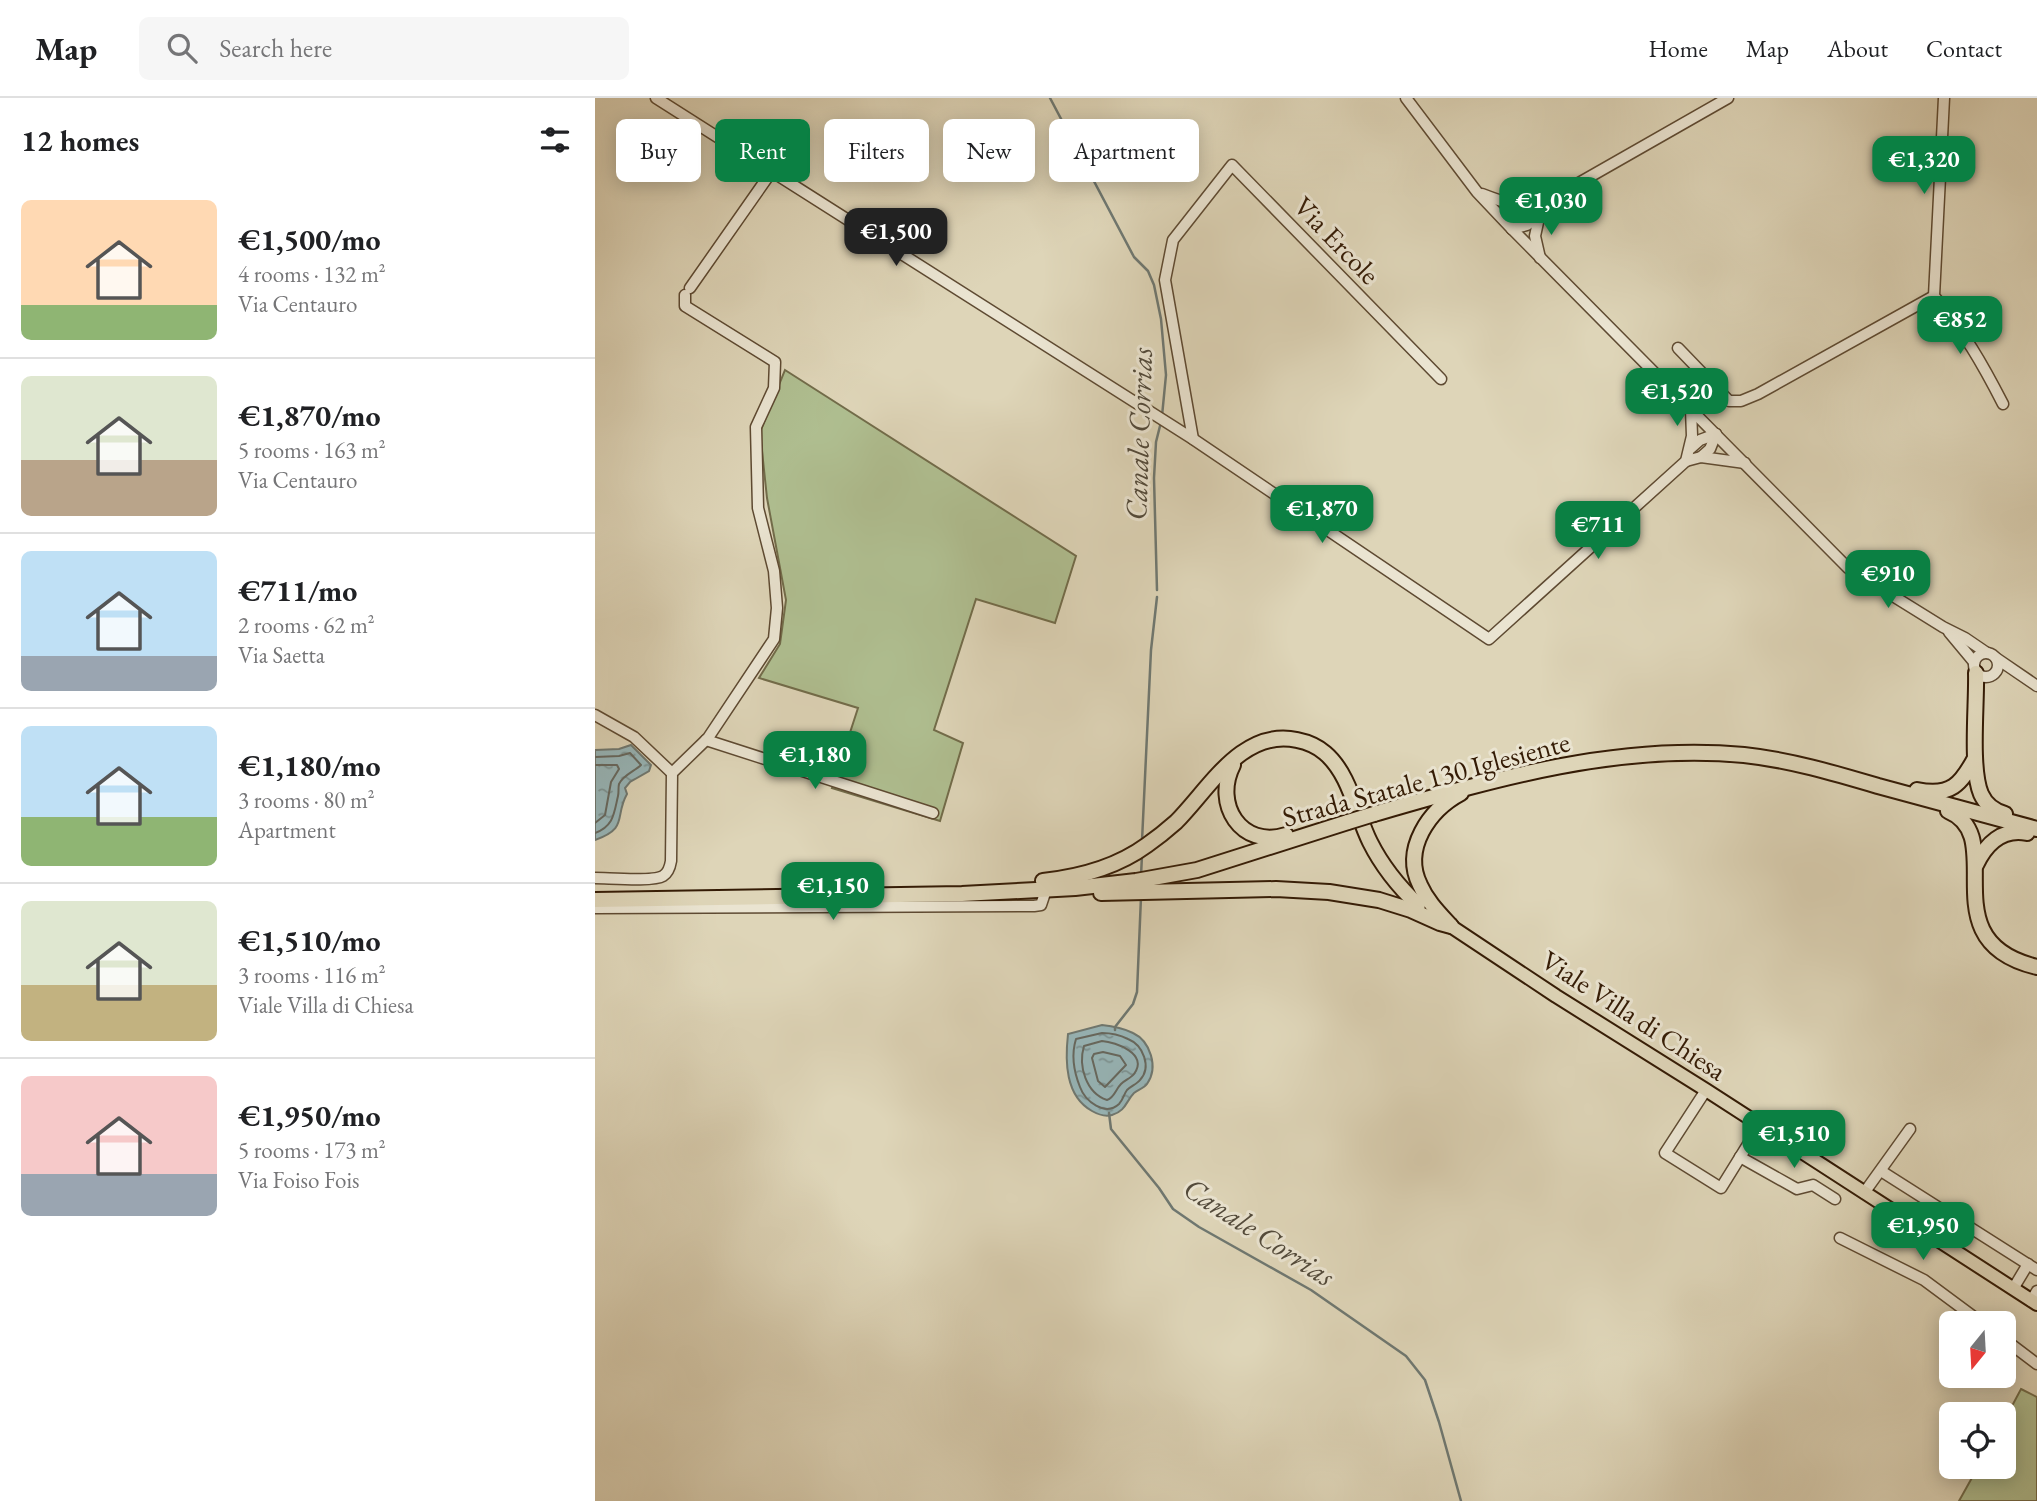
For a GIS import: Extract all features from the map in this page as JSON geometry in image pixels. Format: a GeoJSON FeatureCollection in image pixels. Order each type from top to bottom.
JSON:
{"type":"FeatureCollection","features":[{"type":"Feature","properties":{"kind":"highway"},"geometry":{"type":"LineString","coordinates":[[1983,671],[1977,700],[1976,757],[1980,792],[1990,807],[1998,812],[2037,824]]}},
{"type":"Feature","properties":{"kind":"highway"},"geometry":{"type":"LineString","coordinates":[[993,886],[1058,880],[1088,874],[1137,853],[1176,822],[1235,758],[1252,746],[1274,738],[1300,740],[1311,744],[1334,762],[1370,843],[1391,877],[1418,905]]}},
{"type":"Feature","properties":{"kind":"highway","name":"Strada Statale 130 Iglesiente"},"geometry":{"type":"LineString","coordinates":[[1159,885],[1347,822],[1513,775],[1575,762],[1657,753],[1753,757],[1807,766],[2037,829]]}},
{"type":"Feature","properties":{"kind":"highway"},"geometry":{"type":"LineString","coordinates":[[1857,780],[1924,791],[1948,790],[1961,782],[1976,757]]}},
{"type":"Feature","properties":{"kind":"highway"},"geometry":{"type":"LineString","coordinates":[[1235,758],[1226,783],[1227,806],[1234,819],[1252,834],[1266,838],[1321,824],[1347,822]]}},
{"type":"Feature","properties":{"kind":"highway"},"geometry":{"type":"LineString","coordinates":[[1857,780],[1889,794],[1957,815],[1966,823],[1971,833],[1977,915],[1985,936],[2004,955],[2037,967]]}},
{"type":"Feature","properties":{"kind":"highway"},"geometry":{"type":"LineString","coordinates":[[1451,926],[1430,904],[1418,883],[1415,850],[1419,836],[1435,811],[1452,794]]}},
{"type":"Feature","properties":{"kind":"highway"},"geometry":{"type":"LineString","coordinates":[[1975,867],[1987,846],[2002,835],[2016,832],[2037,836]]}},
{"type":"Feature","properties":{"kind":"highway"},"geometry":{"type":"LineString","coordinates":[[962,894],[1159,885],[1329,892],[1379,900],[1451,926]]}},
{"type":"Feature","properties":{"kind":"highway"},"geometry":{"type":"LineString","coordinates":[[595,891],[993,886],[1075,888]]}},
{"type":"Feature","properties":{"kind":"highway"},"geometry":{"type":"LineString","coordinates":[[595,900],[1045,893],[1136,886]]}},
{"type":"Feature","properties":{"kind":"main road","name":"Viale Villa di Chiesa"},"geometry":{"type":"LineString","coordinates":[[1418,905],[2013,1289],[2035,1298]]}},
{"type":"Feature","properties":{"kind":"street"},"geometry":{"type":"LineString","coordinates":[[656,98],[715,135]]}},
{"type":"Feature","properties":{"kind":"street"},"geometry":{"type":"LineString","coordinates":[[1406,98],[1477,192],[1848,568],[1965,638],[2037,686]]}},
{"type":"Feature","properties":{"kind":"street"},"geometry":{"type":"LineString","coordinates":[[1477,192],[1524,206],[1542,204],[1715,101],[1728,98]]}},
{"type":"Feature","properties":{"kind":"street"},"geometry":{"type":"LineString","coordinates":[[1944,98],[1934,296],[1957,323],[2003,404]]}},
{"type":"Feature","properties":{"kind":"street","name":"Via Ercole"},"geometry":{"type":"LineString","coordinates":[[1193,439],[1165,280],[1173,240],[1232,165],[1441,379]]}},
{"type":"Feature","properties":{"kind":"street"},"geometry":{"type":"LineString","coordinates":[[595,878],[664,876],[671,861],[672,773],[706,740],[774,639],[777,608],[774,571],[758,508],[756,427],[774,388],[775,362],[685,306],[687,292],[764,182]]}},
{"type":"Feature","properties":{"kind":"street"},"geometry":{"type":"LineString","coordinates":[[789,182],[1193,439],[1489,639],[1686,461],[1691,448],[1691,409]]}},
{"type":"Feature","properties":{"kind":"street"},"geometry":{"type":"LineString","coordinates":[[1540,258],[1535,236],[1542,204]]}},
{"type":"Feature","properties":{"kind":"street"},"geometry":{"type":"LineString","coordinates":[[1512,229],[1524,206]]}},
{"type":"Feature","properties":{"kind":"street"},"geometry":{"type":"LineString","coordinates":[[1512,229],[1527,225],[1538,218]]}},
{"type":"Feature","properties":{"kind":"street"},"geometry":{"type":"LineString","coordinates":[[1678,348],[1729,401],[1741,401],[1784,380],[1934,296]]}},
{"type":"Feature","properties":{"kind":"street"},"geometry":{"type":"LineString","coordinates":[[1691,448],[1700,440],[1716,434]]}},
{"type":"Feature","properties":{"kind":"street"},"geometry":{"type":"LineString","coordinates":[[1701,457],[1710,449],[1716,434]]}},
{"type":"Feature","properties":{"kind":"street"},"geometry":{"type":"LineString","coordinates":[[1686,461],[1701,457],[1745,463]]}},
{"type":"Feature","properties":{"kind":"street"},"geometry":{"type":"LineString","coordinates":[[1943,627],[1983,671],[2023,676]]}},
{"type":"Feature","properties":{"kind":"street"},"geometry":{"type":"LineString","coordinates":[[1983,671],[1980,654],[1991,655]]}},
{"type":"Feature","properties":{"kind":"street"},"geometry":{"type":"LineString","coordinates":[[1983,671],[1998,666],[1991,655]]}},
{"type":"Feature","properties":{"kind":"street"},"geometry":{"type":"LineString","coordinates":[[595,715],[634,737],[672,773]]}},
{"type":"Feature","properties":{"kind":"street"},"geometry":{"type":"LineString","coordinates":[[706,740],[933,813]]}},
{"type":"Feature","properties":{"kind":"street"},"geometry":{"type":"LineString","coordinates":[[595,908],[1034,906],[1041,905],[1045,893]]}},
{"type":"Feature","properties":{"kind":"street"},"geometry":{"type":"LineString","coordinates":[[1706,1090],[1665,1153],[1721,1188],[1760,1125]]}},
{"type":"Feature","properties":{"kind":"street"},"geometry":{"type":"LineString","coordinates":[[1864,1193],[1910,1129]]}},
{"type":"Feature","properties":{"kind":"street"},"geometry":{"type":"LineString","coordinates":[[1740,1157],[1797,1189],[1813,1185],[1835,1199]]}},
{"type":"Feature","properties":{"kind":"street"},"geometry":{"type":"LineString","coordinates":[[1881,1171],[2032,1267],[2013,1289]]}},
{"type":"Feature","properties":{"kind":"street"},"geometry":{"type":"LineString","coordinates":[[1840,1238],[1924,1280],[1966,1311]]}},
{"type":"Feature","properties":{"kind":"street"},"geometry":{"type":"LineString","coordinates":[[2016,1348],[2037,1364]]}},
{"type":"Feature","properties":{"kind":"green space"},"geometry":{"type":"Polygon","coordinates":[[[785,370],[1076,556],[1055,623],[976,599],[934,730],[963,743],[940,821],[832,788],[858,708],[759,678],[780,644],[786,600],[767,498],[760,432],[785,370]]]}},
{"type":"Feature","properties":{"kind":"green space"},"geometry":{"type":"Polygon","coordinates":[[[2021,1389],[2037,1397],[2037,1501],[1959,1501],[1971,1479],[2016,1479],[2014,1402],[2021,1389]]]}},
{"type":"Feature","properties":{"kind":"water"},"geometry":{"type":"Polygon","coordinates":[[[631,745],[651,765],[649,771],[625,788],[627,794],[617,826],[606,836],[595,840],[595,750],[619,749],[631,745]]]}},
{"type":"Feature","properties":{"kind":"water"},"geometry":{"type":"Polygon","coordinates":[[[1102,1025],[1125,1030],[1139,1037],[1148,1048],[1152,1063],[1151,1077],[1147,1084],[1134,1093],[1120,1111],[1107,1116],[1092,1111],[1076,1096],[1067,1066],[1068,1034],[1102,1025]]]}},
{"type":"Feature","properties":{"kind":"waterway","name":"Canale Corrias"},"geometry":{"type":"LineString","coordinates":[[1050,98],[1134,257],[1148,271],[1154,285],[1161,319],[1166,375],[1162,416]]}},
{"type":"Feature","properties":{"kind":"waterway","name":"Canale Corrias"},"geometry":{"type":"LineString","coordinates":[[1157,590],[1154,478],[1156,442],[1161,422]]}},
{"type":"Feature","properties":{"kind":"waterway","name":"Canale Corrias"},"geometry":{"type":"LineString","coordinates":[[1142,841],[1151,650],[1157,597]]}},
{"type":"Feature","properties":{"kind":"waterway","name":"Canale Corrias"},"geometry":{"type":"LineString","coordinates":[[1141,876],[1142,855]]}},
{"type":"Feature","properties":{"kind":"waterway","name":"Canale Corrias"},"geometry":{"type":"LineString","coordinates":[[1115,1030],[1133,1004],[1137,992],[1141,897]]}},
{"type":"Feature","properties":{"kind":"waterway","name":"Canale Corrias"},"geometry":{"type":"LineString","coordinates":[[1109,1113],[1111,1129],[1173,1209],[1199,1227],[1311,1290],[1406,1356],[1425,1380],[1461,1501]]}}]}
